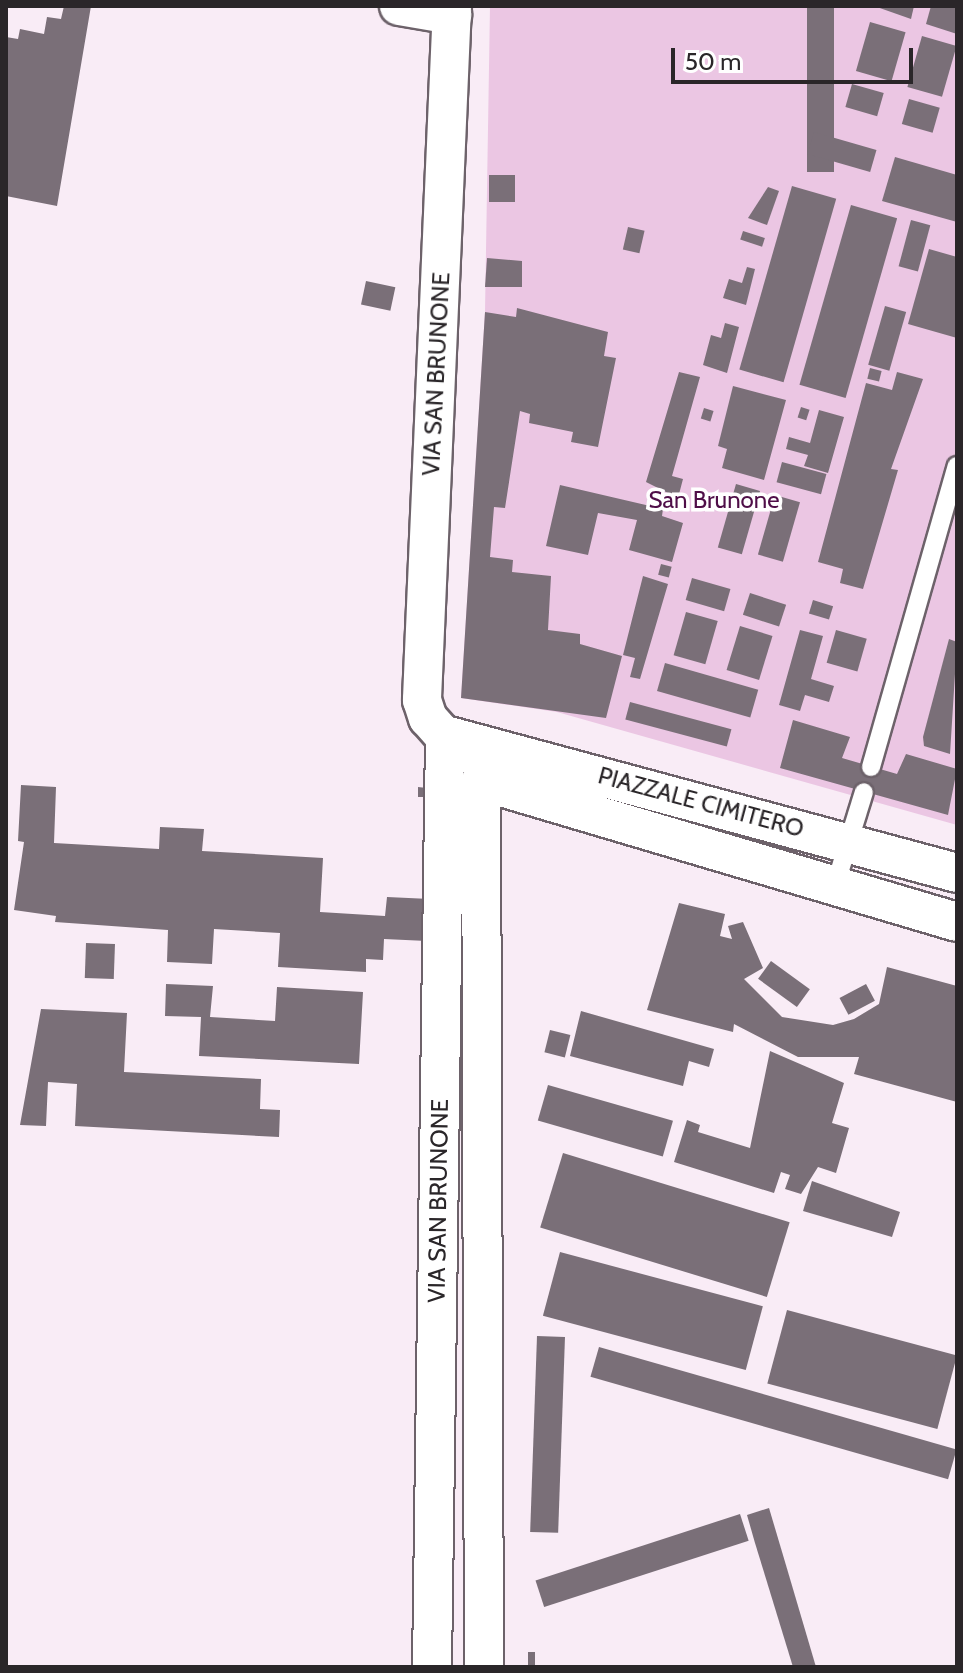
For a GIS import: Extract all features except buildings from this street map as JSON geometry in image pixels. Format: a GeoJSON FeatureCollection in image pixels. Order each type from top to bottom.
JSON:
{"type":"FeatureCollection","features":[{"type":"Feature","properties":{"kind":"street"},"geometry":{"type":"LineString","coordinates":[[399,6],[452,10]]}},
{"type":"Feature","properties":{"kind":"street","name":"VIA SAN BRUNONE"},"geometry":{"type":"LineString","coordinates":[[452,10],[422,700],[481,781]]}},
{"type":"Feature","properties":{"kind":"street","name":"VIA SAN BRUNONE"},"geometry":{"type":"LineString","coordinates":[[432,1667],[445,735]]}},
{"type":"Feature","properties":{"kind":"street","name":"PIAZZALE CIMITERO"},"geometry":{"type":"LineString","coordinates":[[445,735],[957,873]]}},
{"type":"Feature","properties":{"kind":"street"},"geometry":{"type":"LineString","coordinates":[[481,781],[484,1667]]}},
{"type":"Feature","properties":{"kind":"street","name":"PIAZZALE CIMITERO"},"geometry":{"type":"LineString","coordinates":[[481,781],[957,922]]}},
{"type":"Feature","properties":{"kind":"lane"},"geometry":{"type":"LineString","coordinates":[[871,767],[957,466]]}},
{"type":"Feature","properties":{"kind":"lane"},"geometry":{"type":"LineString","coordinates":[[835,886],[864,792]]}},
{"type":"Feature","properties":{"kind":"green space","name":"San Brunone"},"geometry":{"type":"Polygon","coordinates":[[[490,6],[957,6],[957,825],[557,712],[461,698],[485,312],[490,6]]]}}]}
